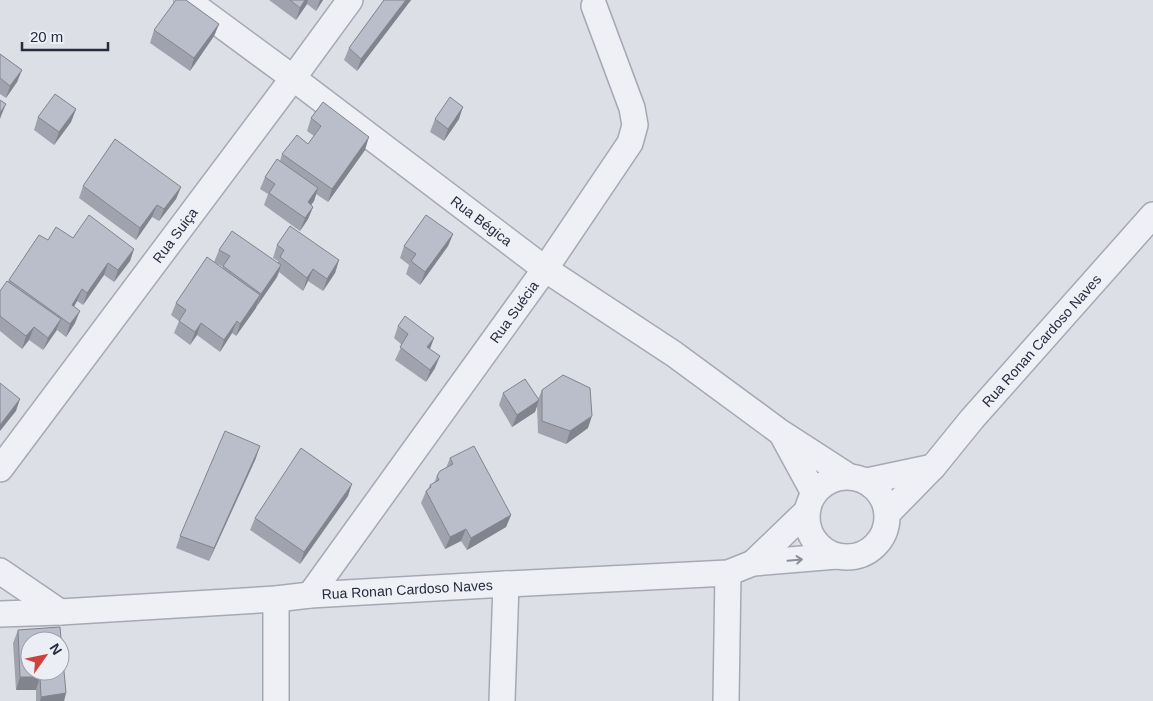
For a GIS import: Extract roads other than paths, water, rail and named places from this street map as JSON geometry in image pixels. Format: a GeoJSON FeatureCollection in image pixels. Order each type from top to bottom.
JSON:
{"type":"FeatureCollection","features":[{"type":"Feature","properties":{"kind":"street","name":"Rua Bégica"},"geometry":{"type":"LineString","coordinates":[[188,0],[545,269],[674,354],[780,432],[857,479]]}},
{"type":"Feature","properties":{"kind":"street","name":"Rua Suiça"},"geometry":{"type":"LineString","coordinates":[[0,469],[350,0]]}},
{"type":"Feature","properties":{"kind":"street","name":"Rua Suécia"},"geometry":{"type":"LineString","coordinates":[[310,595],[545,269],[630,143],[635,125],[632,108],[594,6]]}},
{"type":"Feature","properties":{"kind":"street","name":"Rua Ronan Cardoso Naves"},"geometry":{"type":"LineString","coordinates":[[888,512],[933,468],[972,418],[1153,215]]}},
{"type":"Feature","properties":{"kind":"street","name":"Rua Bégica"},"geometry":{"type":"LineString","coordinates":[[780,432],[811,502]]}},
{"type":"Feature","properties":{"kind":"street"},"geometry":{"type":"LineString","coordinates":[[857,479],[881,494],[888,512],[885,532],[874,548],[856,556],[837,556],[820,547],[809,530],[811,502],[829,480],[857,479],[933,468]]}},
{"type":"Feature","properties":{"kind":"street","name":"Rua Ronan Cardoso Naves"},"geometry":{"type":"LineString","coordinates":[[753,563],[811,502]]}},
{"type":"Feature","properties":{"kind":"street","name":"Rua Ronan Cardoso Naves"},"geometry":{"type":"LineString","coordinates":[[0,614],[276,599],[310,595],[728,573],[753,563],[837,556]]}},
{"type":"Feature","properties":{"kind":"street"},"geometry":{"type":"LineString","coordinates":[[0,570],[60,612]]}},
{"type":"Feature","properties":{"kind":"street"},"geometry":{"type":"LineString","coordinates":[[726,701],[728,573]]}},
{"type":"Feature","properties":{"kind":"street"},"geometry":{"type":"LineString","coordinates":[[502,701],[506,584]]}},
{"type":"Feature","properties":{"kind":"street"},"geometry":{"type":"LineString","coordinates":[[276,599],[276,701]]}}]}
